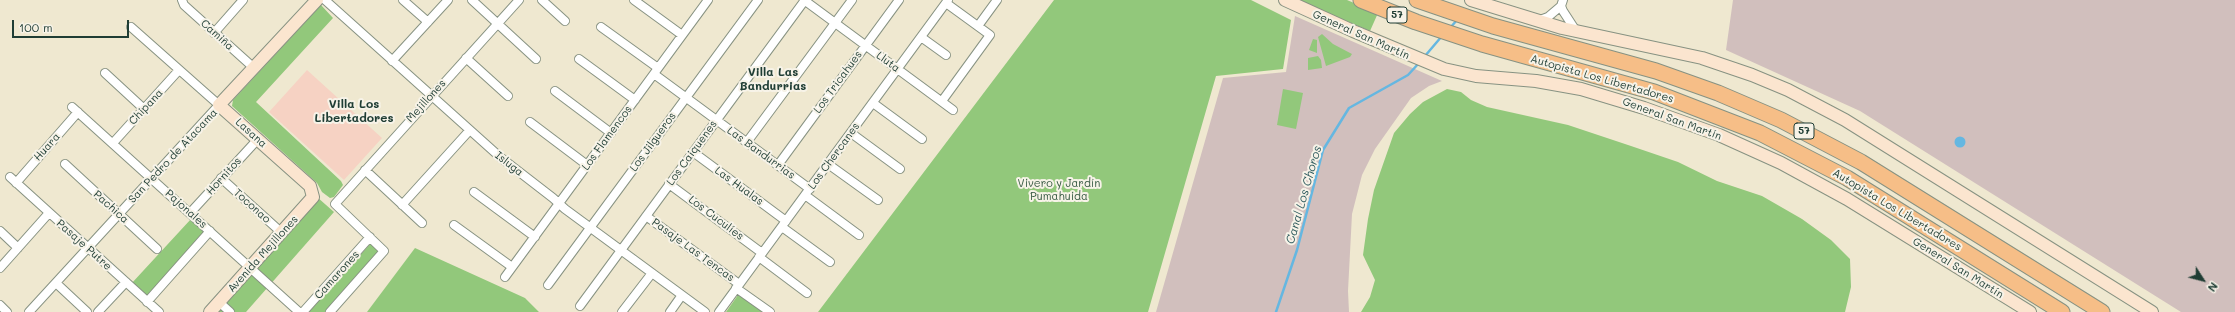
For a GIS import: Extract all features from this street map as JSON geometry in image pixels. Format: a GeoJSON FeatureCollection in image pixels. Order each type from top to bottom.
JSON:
{"type":"FeatureCollection","features":[{"type":"Feature","properties":{"kind":"highway","name":"Autopista Los Libertadores"},"geometry":{"type":"LineString","coordinates":[[1361,0],[1434,29],[1459,37],[1654,92],[1760,133],[1847,178],[2062,312]]}},
{"type":"Feature","properties":{"kind":"highway","name":"Autopista Los Libertadores"},"geometry":{"type":"LineString","coordinates":[[1417,0],[1474,20],[1656,71],[1718,93],[1781,120],[1867,166],[2102,312]]}},
{"type":"Feature","properties":{"kind":"street"},"geometry":{"type":"LineString","coordinates":[[214,33],[244,0]]}},
{"type":"Feature","properties":{"kind":"street","name":"San Pedro de Atacama"},"geometry":{"type":"LineString","coordinates":[[29,312],[151,178],[317,0]]}},
{"type":"Feature","properties":{"kind":"street","name":"Isluga"},"geometry":{"type":"LineString","coordinates":[[325,0],[469,131],[590,228],[705,312]]}},
{"type":"Feature","properties":{"kind":"street"},"geometry":{"type":"LineString","coordinates":[[404,0],[428,22]]}},
{"type":"Feature","properties":{"kind":"street"},"geometry":{"type":"LineString","coordinates":[[392,61],[448,0]]}},
{"type":"Feature","properties":{"kind":"street"},"geometry":{"type":"LineString","coordinates":[[472,0],[536,59]]}},
{"type":"Feature","properties":{"kind":"street","name":"Mejillones"},"geometry":{"type":"LineString","coordinates":[[370,237],[335,204],[519,0]]}},
{"type":"Feature","properties":{"kind":"street"},"geometry":{"type":"LineString","coordinates":[[542,0],[565,21]]}},
{"type":"Feature","properties":{"kind":"street"},"geometry":{"type":"LineString","coordinates":[[634,0],[682,35]]}},
{"type":"Feature","properties":{"kind":"street","name":"Los Jilgueros"},"geometry":{"type":"LineString","coordinates":[[548,285],[758,0]]}},
{"type":"Feature","properties":{"kind":"street","name":"Lluta"},"geometry":{"type":"LineString","coordinates":[[804,0],[953,110]]}},
{"type":"Feature","properties":{"kind":"street","name":"Los Caiquenes"},"geometry":{"type":"LineString","coordinates":[[580,306],[804,0]]}},
{"type":"Feature","properties":{"kind":"street"},"geometry":{"type":"LineString","coordinates":[[747,142],[852,0]]}},
{"type":"Feature","properties":{"kind":"street","name":"Los Tricahues"},"geometry":{"type":"LineString","coordinates":[[778,165],[899,0]]}},
{"type":"Feature","properties":{"kind":"street"},"geometry":{"type":"LineString","coordinates":[[978,26],[997,0]]}},
{"type":"Feature","properties":{"kind":"street","name":"General San Martín"},"geometry":{"type":"LineString","coordinates":[[1285,0],[1409,56],[1437,67],[1476,76],[1536,81],[1581,89],[1644,108],[1719,135],[1781,163],[1835,192],[2030,312]]}},
{"type":"Feature","properties":{"kind":"street"},"geometry":{"type":"LineString","coordinates":[[1471,0],[1537,21],[1576,31],[1702,58],[1739,70],[1788,90],[1845,120],[2152,312]]}},
{"type":"Feature","properties":{"kind":"street","name":"Camiña"},"geometry":{"type":"LineString","coordinates":[[182,1],[184,5],[214,33],[254,68]]}},
{"type":"Feature","properties":{"kind":"street","name":"Los Flamencos"},"geometry":{"type":"LineString","coordinates":[[505,277],[706,1]]}},
{"type":"Feature","properties":{"kind":"street"},"geometry":{"type":"LineString","coordinates":[[942,101],[990,35],[947,2]]}},
{"type":"Feature","properties":{"kind":"street","name":"Los Chercanes"},"geometry":{"type":"LineString","coordinates":[[719,312],[947,2]]}},
{"type":"Feature","properties":{"kind":"street"},"geometry":{"type":"LineString","coordinates":[[1537,21],[1548,17],[1562,3],[1576,31]]}},
{"type":"Feature","properties":{"kind":"street","name":"Lasana"},"geometry":{"type":"LineString","coordinates":[[131,27],[310,186],[313,194]]}},
{"type":"Feature","properties":{"kind":"street","name":"Las Bandurrias"},"geometry":{"type":"LineString","coordinates":[[601,27],[656,71],[686,98],[778,165],[807,192],[859,235]]}},
{"type":"Feature","properties":{"kind":"street"},"geometry":{"type":"LineString","coordinates":[[921,37],[946,55]]}},
{"type":"Feature","properties":{"kind":"street"},"geometry":{"type":"LineString","coordinates":[[466,58],[508,96]]}},
{"type":"Feature","properties":{"kind":"street"},"geometry":{"type":"LineString","coordinates":[[579,59],[634,100]]}},
{"type":"Feature","properties":{"kind":"street","name":"Chipana"},"geometry":{"type":"LineString","coordinates":[[112,143],[179,70]]}},
{"type":"Feature","properties":{"kind":"street"},"geometry":{"type":"LineString","coordinates":[[105,73],[144,109]]}},
{"type":"Feature","properties":{"kind":"street"},"geometry":{"type":"LineString","coordinates":[[554,91],[611,133]]}},
{"type":"Feature","properties":{"kind":"street"},"geometry":{"type":"LineString","coordinates":[[873,103],[922,139]]}},
{"type":"Feature","properties":{"kind":"street","name":"Pajonales"},"geometry":{"type":"LineString","coordinates":[[75,110],[299,312]]}},
{"type":"Feature","properties":{"kind":"street","name":"Huara"},"geometry":{"type":"LineString","coordinates":[[13,180],[75,110]]}},
{"type":"Feature","properties":{"kind":"street"},"geometry":{"type":"LineString","coordinates":[[530,122],[587,165]]}},
{"type":"Feature","properties":{"kind":"street"},"geometry":{"type":"LineString","coordinates":[[402,205],[469,131]]}},
{"type":"Feature","properties":{"kind":"street"},"geometry":{"type":"LineString","coordinates":[[851,133],[900,169]]}},
{"type":"Feature","properties":{"kind":"street","name":"Hornitos"},"geometry":{"type":"LineString","coordinates":[[190,213],[258,139]]}},
{"type":"Feature","properties":{"kind":"street","name":"Las Hualas"},"geometry":{"type":"LineString","coordinates":[[693,152],[830,262]]}},
{"type":"Feature","properties":{"kind":"street","name":"Pachica"},"geometry":{"type":"LineString","coordinates":[[65,164],[158,249]]}},
{"type":"Feature","properties":{"kind":"street"},"geometry":{"type":"LineString","coordinates":[[828,164],[878,200]]}},
{"type":"Feature","properties":{"kind":"street"},"geometry":{"type":"LineString","coordinates":[[365,170],[422,223]]}},
{"type":"Feature","properties":{"kind":"street","name":"Toconao"},"geometry":{"type":"LineString","coordinates":[[222,178],[282,233]]}},
{"type":"Feature","properties":{"kind":"street","name":"Pasaje Putre"},"geometry":{"type":"LineString","coordinates":[[13,180],[159,312]]}},
{"type":"Feature","properties":{"kind":"street","name":"Los Cuculíes"},"geometry":{"type":"LineString","coordinates":[[669,184],[761,255],[807,293]]}},
{"type":"Feature","properties":{"kind":"street"},"geometry":{"type":"LineString","coordinates":[[474,192],[535,236]]}},
{"type":"Feature","properties":{"kind":"street","name":"Avenida Mejillones"},"geometry":{"type":"LineString","coordinates":[[210,312],[310,202],[313,194]]}},
{"type":"Feature","properties":{"kind":"street"},"geometry":{"type":"LineString","coordinates":[[0,268],[50,213]]}},
{"type":"Feature","properties":{"kind":"street","name":"Pasaje Las Tencas"},"geometry":{"type":"LineString","coordinates":[[646,216],[770,312]]}},
{"type":"Feature","properties":{"kind":"street"},"geometry":{"type":"LineString","coordinates":[[454,224],[512,267]]}},
{"type":"Feature","properties":{"kind":"street"},"geometry":{"type":"LineString","coordinates":[[0,231],[18,248]]}},
{"type":"Feature","properties":{"kind":"street"},"geometry":{"type":"LineString","coordinates":[[147,302],[210,231]]}},
{"type":"Feature","properties":{"kind":"street","name":"Camarones"},"geometry":{"type":"LineString","coordinates":[[303,312],[370,237],[384,251],[330,312]]}},
{"type":"Feature","properties":{"kind":"street"},"geometry":{"type":"LineString","coordinates":[[622,312],[652,273]]}},
{"type":"Feature","properties":{"kind":"street"},"geometry":{"type":"LineString","coordinates":[[98,312],[126,282]]}},
{"type":"Feature","properties":{"kind":"street"},"geometry":{"type":"LineString","coordinates":[[56,283],[87,312]]}},
{"type":"Feature","properties":{"kind":"street"},"geometry":{"type":"LineString","coordinates":[[670,312],[682,295]]}},
{"type":"Feature","properties":{"kind":"street"},"geometry":{"type":"LineString","coordinates":[[219,302],[230,312]]}},
{"type":"Feature","properties":{"kind":"street"},"geometry":{"type":"LineString","coordinates":[[0,305],[8,312]]}},
{"type":"Feature","properties":{"kind":"shaded area"},"geometry":{"type":"Polygon","coordinates":[[[1733,0],[2235,0],[2235,312],[2181,312],[1860,111],[1726,50],[1733,0]]]}},
{"type":"Feature","properties":{"kind":"shaded area"},"geometry":{"type":"Polygon","coordinates":[[[1295,16],[1442,81],[1429,86],[1411,98],[1375,149],[1362,175],[1352,214],[1348,291],[1349,312],[1156,312],[1223,78],[1286,72],[1295,16]]]}},
{"type":"Feature","properties":{"kind":"shaded area"},"geometry":{"type":"Polygon","coordinates":[[[307,70],[382,138],[344,180],[269,112],[307,70]]]}},
{"type":"Feature","properties":{"kind":"green space","name":"Vivero y Jardín Pumahuida"},"geometry":{"type":"Polygon","coordinates":[[[1054,0],[1251,0],[1291,20],[1283,69],[1216,76],[1148,312],[818,312],[1054,0]]]}},
{"type":"Feature","properties":{"kind":"green space"},"geometry":{"type":"Polygon","coordinates":[[[1297,0],[1347,0],[1378,13],[1370,31],[1297,0]]]}},
{"type":"Feature","properties":{"kind":"green space"},"geometry":{"type":"Polygon","coordinates":[[[321,5],[333,18],[256,102],[341,181],[343,185],[334,197],[330,198],[322,192],[317,183],[232,106],[233,100],[321,5]]]}},
{"type":"Feature","properties":{"kind":"green space"},"geometry":{"type":"Polygon","coordinates":[[[1322,34],[1333,44],[1352,54],[1350,57],[1326,66],[1318,37],[1322,34]]]}},
{"type":"Feature","properties":{"kind":"green space"},"geometry":{"type":"Polygon","coordinates":[[[1313,39],[1317,40],[1317,53],[1309,50],[1313,39]]]}},
{"type":"Feature","properties":{"kind":"green space"},"geometry":{"type":"Polygon","coordinates":[[[1318,56],[1321,60],[1322,68],[1308,70],[1308,58],[1318,56]]]}},
{"type":"Feature","properties":{"kind":"green space"},"geometry":{"type":"Polygon","coordinates":[[[1283,89],[1303,93],[1296,129],[1277,125],[1283,89]]]}},
{"type":"Feature","properties":{"kind":"green space"},"geometry":{"type":"Polygon","coordinates":[[[1447,89],[1461,92],[1471,100],[1487,107],[1568,125],[1631,146],[1678,162],[1717,181],[1762,196],[1802,219],[1831,240],[1850,259],[1851,287],[1845,312],[1361,312],[1370,297],[1375,280],[1363,255],[1368,219],[1374,190],[1394,133],[1410,114],[1423,102],[1447,89]]]}},
{"type":"Feature","properties":{"kind":"green space"},"geometry":{"type":"Polygon","coordinates":[[[317,197],[334,212],[246,312],[214,312],[317,197]]]}},
{"type":"Feature","properties":{"kind":"green space"},"geometry":{"type":"Polygon","coordinates":[[[191,219],[204,231],[204,234],[149,296],[145,296],[131,284],[191,219]]]}},
{"type":"Feature","properties":{"kind":"green space"},"geometry":{"type":"Polygon","coordinates":[[[371,243],[379,251],[327,312],[309,312],[371,243]]]}},
{"type":"Feature","properties":{"kind":"green space"},"geometry":{"type":"Polygon","coordinates":[[[415,248],[525,298],[539,312],[367,312],[415,248]]]}},
{"type":"Feature","properties":{"kind":"green space"},"geometry":{"type":"Polygon","coordinates":[[[738,295],[744,296],[766,312],[726,312],[738,295]]]}},
{"type":"Feature","properties":{"kind":"water"},"geometry":{"type":"Polygon","coordinates":[[[1958,137],[1962,137],[1964,138],[1964,146],[1958,147],[1955,144],[1955,140],[1958,137]]]}},
{"type":"Feature","properties":{"kind":"waterway","name":"Canal Los Choros"},"geometry":{"type":"LineString","coordinates":[[1450,28],[1457,20]]}},
{"type":"Feature","properties":{"kind":"waterway","name":"Canal Los Choros"},"geometry":{"type":"LineString","coordinates":[[1425,56],[1442,36]]}},
{"type":"Feature","properties":{"kind":"waterway","name":"Canal Los Choros"},"geometry":{"type":"LineString","coordinates":[[1276,312],[1297,250],[1323,150],[1349,108],[1408,75],[1419,63]]}},
{"type":"Feature","properties":{"kind":"district","name":"Villa Las Bandurrias"},"geometry":{"type":"Point","coordinates":[773,79]}},
{"type":"Feature","properties":{"kind":"district","name":"Villa Los Libertadores"},"geometry":{"type":"Point","coordinates":[354,111]}}]}
